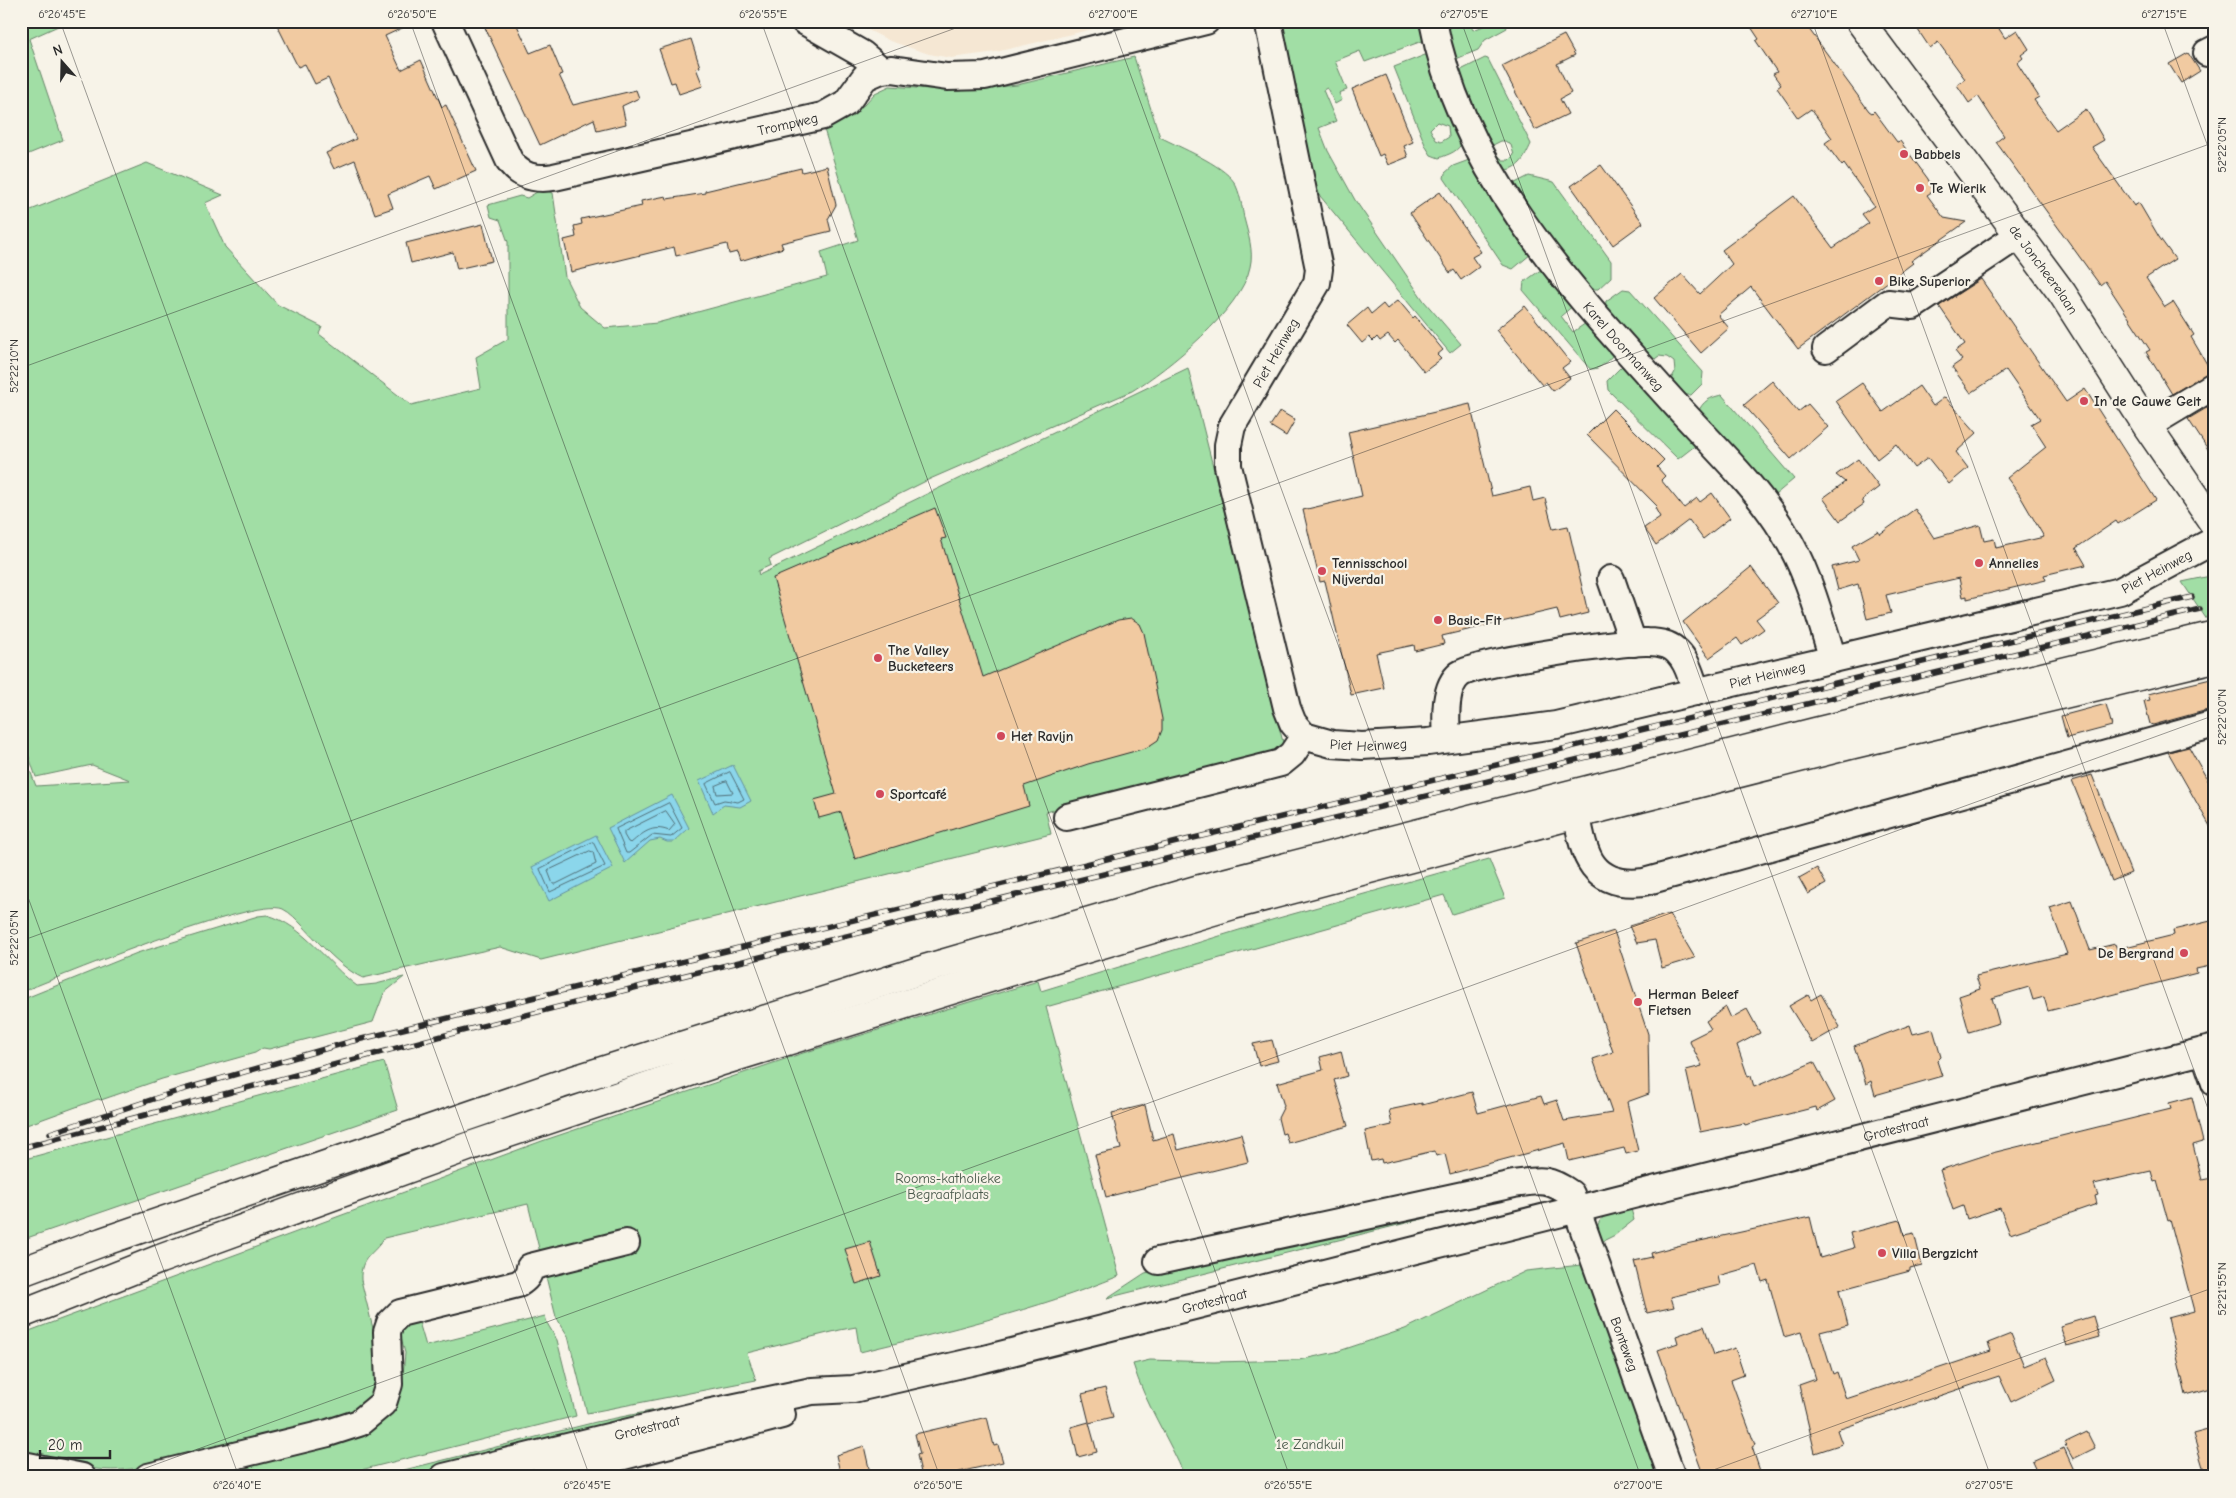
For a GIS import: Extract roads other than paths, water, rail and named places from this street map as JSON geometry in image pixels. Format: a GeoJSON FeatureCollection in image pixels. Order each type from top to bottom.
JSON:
{"type":"FeatureCollection","features":[{"type":"Feature","properties":{"kind":"main road","name":"de Joncheerelaan"},"geometry":{"type":"LineString","coordinates":[[1860,21],[2156,421],[2215,525]]}},
{"type":"Feature","properties":{"kind":"main road"},"geometry":{"type":"LineString","coordinates":[[21,1272],[102,1242],[561,1084],[925,969],[1162,900],[1815,732],[2215,635]]}},
{"type":"Feature","properties":{"kind":"main road"},"geometry":{"type":"LineString","coordinates":[[21,1314],[160,1259],[461,1149],[720,1062],[1025,967],[1233,905],[1577,814],[1850,745],[2215,658]]}},
{"type":"Feature","properties":{"kind":"street","name":"Trompweg"},"geometry":{"type":"LineString","coordinates":[[445,21],[507,157],[516,169],[532,178],[554,177],[823,116],[846,103],[865,78],[881,70]]}},
{"type":"Feature","properties":{"kind":"street"},"geometry":{"type":"LineString","coordinates":[[804,21],[862,54],[881,70],[892,69],[947,77],[985,76],[1206,21]]}},
{"type":"Feature","properties":{"kind":"street","name":"Piet Heinweg"},"geometry":{"type":"LineString","coordinates":[[1268,21],[1319,269],[1317,283],[1232,426],[1228,444],[1228,466],[1287,708],[1293,723],[1304,736],[1332,744],[1362,746],[1446,740],[1556,725],[2120,591],[2215,540]]}},
{"type":"Feature","properties":{"kind":"street","name":"Karel Doormanweg"},"geometry":{"type":"LineString","coordinates":[[1433,21],[1445,72],[1471,135],[1490,173],[1537,240],[1588,306],[1728,460],[1782,529],[1809,584],[1833,659]]}},
{"type":"Feature","properties":{"kind":"street"},"geometry":{"type":"LineString","coordinates":[[1826,349],[1888,303],[1913,306],[2019,234]]}},
{"type":"Feature","properties":{"kind":"street"},"geometry":{"type":"LineString","coordinates":[[2156,421],[2215,385]]}},
{"type":"Feature","properties":{"kind":"street"},"geometry":{"type":"LineString","coordinates":[[1611,579],[1633,643]]}},
{"type":"Feature","properties":{"kind":"street"},"geometry":{"type":"LineString","coordinates":[[1446,740],[1448,693],[1460,675],[1481,666],[1649,642],[1668,645],[1680,655],[1696,692]]}},
{"type":"Feature","properties":{"kind":"street"},"geometry":{"type":"LineString","coordinates":[[1577,814],[1581,843],[1589,861],[1596,869],[1611,879],[1622,882],[1644,882],[2215,724]]}},
{"type":"Feature","properties":{"kind":"street"},"geometry":{"type":"LineString","coordinates":[[1067,816],[1275,766],[1292,754],[1304,736]]}},
{"type":"Feature","properties":{"kind":"street"},"geometry":{"type":"LineString","coordinates":[[2210,1049],[2215,1083]]}},
{"type":"Feature","properties":{"kind":"street","name":"Grotestraat"},"geometry":{"type":"LineString","coordinates":[[444,1477],[707,1413],[812,1391],[853,1389],[984,1359],[2210,1049]]}},
{"type":"Feature","properties":{"kind":"street"},"geometry":{"type":"LineString","coordinates":[[1158,1261],[1504,1186],[1542,1180],[1558,1185],[1571,1194],[1577,1210]]}},
{"type":"Feature","properties":{"kind":"street","name":"Bonteweg"},"geometry":{"type":"LineString","coordinates":[[1577,1210],[1672,1477]]}},
{"type":"Feature","properties":{"kind":"street"},"geometry":{"type":"LineString","coordinates":[[148,1477],[328,1434],[360,1423],[383,1403],[389,1384],[387,1332],[390,1323],[400,1313],[518,1284],[525,1280],[530,1266],[626,1243]]}},
{"type":"Feature","properties":{"kind":"street","name":"Grotestraat"},"geometry":{"type":"LineString","coordinates":[[543,1477],[813,1406],[853,1389]]}},
{"type":"Feature","properties":{"kind":"street"},"geometry":{"type":"LineString","coordinates":[[21,1466],[82,1477]]}},
{"type":"Feature","properties":{"kind":"water"},"geometry":{"type":"Polygon","coordinates":[[[733,765],[751,801],[740,807],[724,805],[713,813],[699,781],[733,765]]]}},
{"type":"Feature","properties":{"kind":"water"},"geometry":{"type":"Polygon","coordinates":[[[672,795],[689,828],[674,842],[660,839],[650,841],[625,863],[608,828],[672,795]]]}},
{"type":"Feature","properties":{"kind":"water"},"geometry":{"type":"Polygon","coordinates":[[[596,835],[613,868],[549,901],[532,867],[596,835]]]}},
{"type":"Feature","properties":{"kind":"railway"},"geometry":{"type":"LineString","coordinates":[[50,1133],[181,1090],[349,1042],[2192,597]]}},
{"type":"Feature","properties":{"kind":"railway"},"geometry":{"type":"LineString","coordinates":[[21,1148],[442,1036],[702,971],[2200,609]]}},
{"type":"Feature","properties":{"kind":"place","name":"Babbels"},"geometry":{"type":"Point","coordinates":[1904,154]}},
{"type":"Feature","properties":{"kind":"place","name":"Te Wierik"},"geometry":{"type":"Point","coordinates":[1920,188]}},
{"type":"Feature","properties":{"kind":"place","name":"Bike Superior"},"geometry":{"type":"Point","coordinates":[1879,281]}},
{"type":"Feature","properties":{"kind":"place","name":"In de Gauwe Geit"},"geometry":{"type":"Point","coordinates":[2084,401]}},
{"type":"Feature","properties":{"kind":"place","name":"Annelies"},"geometry":{"type":"Point","coordinates":[1979,563]}},
{"type":"Feature","properties":{"kind":"place","name":"Tennisschool Nijverdal"},"geometry":{"type":"Point","coordinates":[1322,571]}},
{"type":"Feature","properties":{"kind":"place","name":"Basic-Fit"},"geometry":{"type":"Point","coordinates":[1438,620]}},
{"type":"Feature","properties":{"kind":"place","name":"The Valley Bucketeers"},"geometry":{"type":"Point","coordinates":[878,658]}},
{"type":"Feature","properties":{"kind":"place","name":"Het Ravijn"},"geometry":{"type":"Point","coordinates":[1001,736]}},
{"type":"Feature","properties":{"kind":"place","name":"Sportcafé"},"geometry":{"type":"Point","coordinates":[880,794]}},
{"type":"Feature","properties":{"kind":"place","name":"De Bergrand"},"geometry":{"type":"Point","coordinates":[2184,953]}},
{"type":"Feature","properties":{"kind":"place","name":"Herman Beleef Fietsen"},"geometry":{"type":"Point","coordinates":[1638,1002]}},
{"type":"Feature","properties":{"kind":"place","name":"Villa Bergzicht"},"geometry":{"type":"Point","coordinates":[1882,1253]}},
{"type":"Feature","properties":{"kind":"park label","name":"Rooms-katholieke Begraafplaats"},"geometry":{"type":"Point","coordinates":[948,1186]}},
{"type":"Feature","properties":{"kind":"park label","name":"1e Zandkuil"},"geometry":{"type":"Point","coordinates":[1310,1444]}}]}
